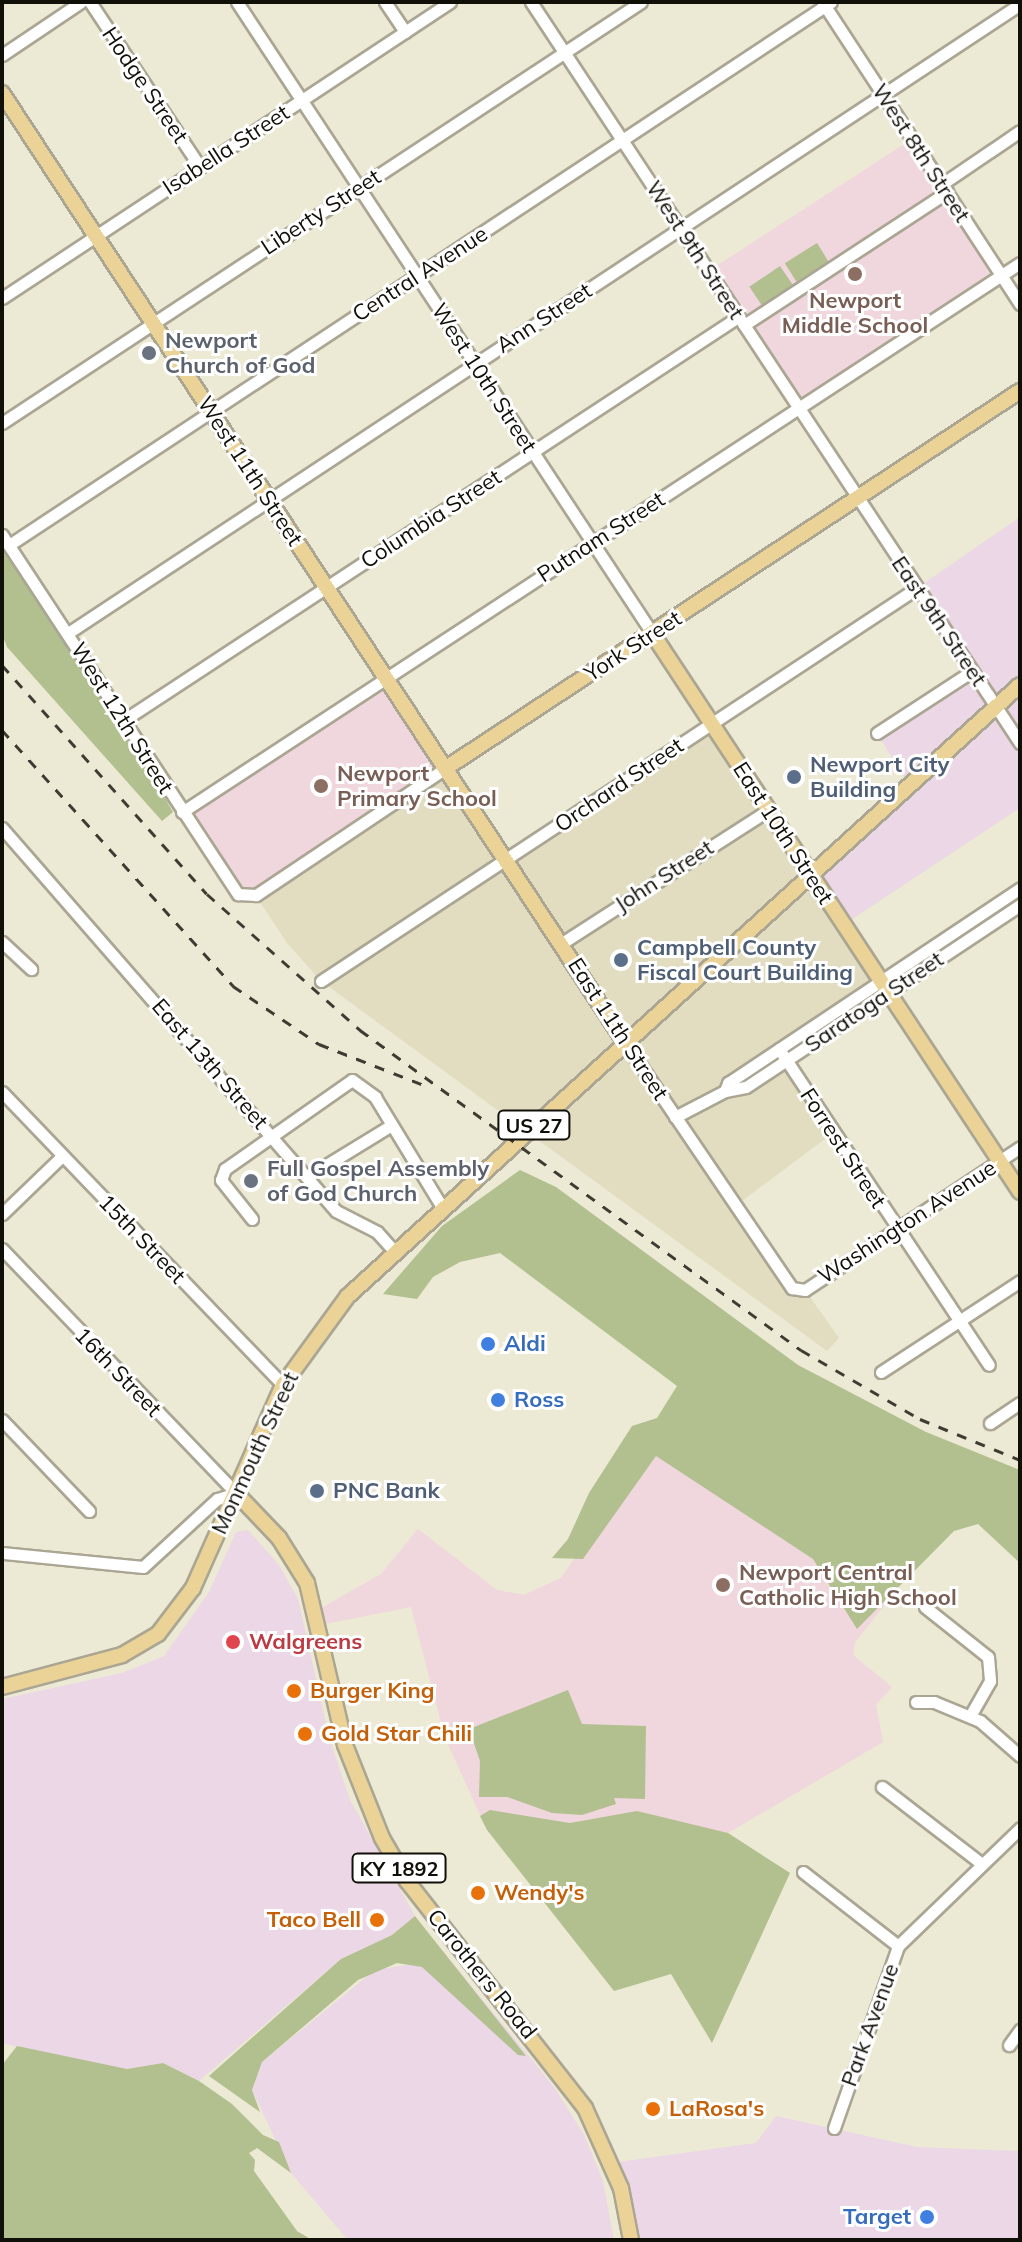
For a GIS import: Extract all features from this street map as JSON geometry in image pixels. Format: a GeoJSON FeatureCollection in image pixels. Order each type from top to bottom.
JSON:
{"type":"FeatureCollection","features":[{"type":"Feature","properties":{"kind":"main road","name":"West 11th Street"},"geometry":{"type":"LineString","coordinates":[[2,93],[446,768]]}},
{"type":"Feature","properties":{"kind":"main road","name":"York Street"},"geometry":{"type":"LineString","coordinates":[[446,768],[1020,391]]}},
{"type":"Feature","properties":{"kind":"main road","name":"East 10th Street"},"geometry":{"type":"LineString","coordinates":[[652,633],[1020,1192]]}},
{"type":"Feature","properties":{"kind":"main road","name":"Monmouth Street"},"geometry":{"type":"LineString","coordinates":[[3,1686],[114,1658],[158,1634],[192,1591],[283,1385],[327,1321],[394,1251],[1020,685]]}},
{"type":"Feature","properties":{"kind":"main road","name":"East 11th Street"},"geometry":{"type":"LineString","coordinates":[[446,768],[624,1041]]}},
{"type":"Feature","properties":{"kind":"main road","name":"Carothers Road"},"geometry":{"type":"LineString","coordinates":[[236,1493],[279,1538],[307,1583],[345,1745],[382,1838],[407,1881],[585,2108],[621,2188],[631,2240]]}},
{"type":"Feature","properties":{"kind":"street"},"geometry":{"type":"LineString","coordinates":[[2,55],[81,2]]}},
{"type":"Feature","properties":{"kind":"street","name":"Hodge Street"},"geometry":{"type":"LineString","coordinates":[[90,2],[200,167]]}},
{"type":"Feature","properties":{"kind":"street","name":"West 10th Street"},"geometry":{"type":"LineString","coordinates":[[237,2],[652,633]]}},
{"type":"Feature","properties":{"kind":"street"},"geometry":{"type":"LineString","coordinates":[[385,2],[405,32]]}},
{"type":"Feature","properties":{"kind":"street","name":"Isabella Street"},"geometry":{"type":"LineString","coordinates":[[2,298],[450,2]]}},
{"type":"Feature","properties":{"kind":"street","name":"West 9th Street"},"geometry":{"type":"LineString","coordinates":[[531,2],[858,499]]}},
{"type":"Feature","properties":{"kind":"street","name":"Liberty Street"},"geometry":{"type":"LineString","coordinates":[[2,423],[641,2]]}},
{"type":"Feature","properties":{"kind":"street","name":"West 8th Street"},"geometry":{"type":"LineString","coordinates":[[826,3],[1020,304]]}},
{"type":"Feature","properties":{"kind":"street","name":"Central Avenue"},"geometry":{"type":"LineString","coordinates":[[5,540],[418,276],[826,3]]}},
{"type":"Feature","properties":{"kind":"street","name":"Ann Street"},"geometry":{"type":"LineString","coordinates":[[68,633],[1020,4]]}},
{"type":"Feature","properties":{"kind":"street"},"geometry":{"type":"LineString","coordinates":[[944,188],[1020,131]]}},
{"type":"Feature","properties":{"kind":"street","name":"Columbia Street"},"geometry":{"type":"LineString","coordinates":[[124,720],[944,188]]}},
{"type":"Feature","properties":{"kind":"street","name":"Putnam Street"},"geometry":{"type":"LineString","coordinates":[[182,812],[1020,263]]}},
{"type":"Feature","properties":{"kind":"street","name":"East 9th Street"},"geometry":{"type":"LineString","coordinates":[[858,499],[1020,743]]}},
{"type":"Feature","properties":{"kind":"street","name":"West 12th Street"},"geometry":{"type":"LineString","coordinates":[[5,540],[182,812],[238,894],[245,896]]}},
{"type":"Feature","properties":{"kind":"street","name":"Orchard Street"},"geometry":{"type":"LineString","coordinates":[[321,981],[917,588]]}},
{"type":"Feature","properties":{"kind":"street"},"geometry":{"type":"LineString","coordinates":[[877,733],[972,671]]}},
{"type":"Feature","properties":{"kind":"street","name":"York Street"},"geometry":{"type":"LineString","coordinates":[[245,896],[256,895],[446,768]]}},
{"type":"Feature","properties":{"kind":"street","name":"John Street"},"geometry":{"type":"LineString","coordinates":[[562,943],[768,810]]}},
{"type":"Feature","properties":{"kind":"street","name":"East 13th Street"},"geometry":{"type":"LineString","coordinates":[[2,828],[310,1175],[336,1211],[377,1232],[394,1251]]}},
{"type":"Feature","properties":{"kind":"street","name":"Saratoga Street"},"geometry":{"type":"LineString","coordinates":[[675,1117],[725,1091],[735,1093],[786,1061],[1020,888]]}},
{"type":"Feature","properties":{"kind":"street","name":"Saratoga Street"},"geometry":{"type":"LineString","coordinates":[[725,1091],[728,1083],[779,1049],[1020,905]]}},
{"type":"Feature","properties":{"kind":"street"},"geometry":{"type":"LineString","coordinates":[[2,942],[31,969]]}},
{"type":"Feature","properties":{"kind":"street","name":"East 11th Street"},"geometry":{"type":"LineString","coordinates":[[624,1041],[792,1288]]}},
{"type":"Feature","properties":{"kind":"street","name":"Forrest Street"},"geometry":{"type":"LineString","coordinates":[[779,1049],[958,1323],[989,1365]]}},
{"type":"Feature","properties":{"kind":"street"},"geometry":{"type":"LineString","coordinates":[[252,1219],[221,1180],[230,1163],[349,1081],[358,1080],[375,1097],[442,1207]]}},
{"type":"Feature","properties":{"kind":"street","name":"15th Street"},"geometry":{"type":"LineString","coordinates":[[2,1092],[283,1385]]}},
{"type":"Feature","properties":{"kind":"street"},"geometry":{"type":"LineString","coordinates":[[310,1175],[390,1126]]}},
{"type":"Feature","properties":{"kind":"street","name":"Washington Avenue"},"geometry":{"type":"LineString","coordinates":[[792,1288],[805,1290],[1020,1147]]}},
{"type":"Feature","properties":{"kind":"street"},"geometry":{"type":"LineString","coordinates":[[2,1214],[62,1156]]}},
{"type":"Feature","properties":{"kind":"street","name":"16th Street"},"geometry":{"type":"LineString","coordinates":[[2,1249],[236,1493]]}},
{"type":"Feature","properties":{"kind":"street"},"geometry":{"type":"LineString","coordinates":[[881,1372],[1020,1281]]}},
{"type":"Feature","properties":{"kind":"street"},"geometry":{"type":"LineString","coordinates":[[990,1423],[1020,1403]]}},
{"type":"Feature","properties":{"kind":"street"},"geometry":{"type":"LineString","coordinates":[[2,1420],[89,1511]]}},
{"type":"Feature","properties":{"kind":"street"},"geometry":{"type":"LineString","coordinates":[[2,1553],[143,1567],[217,1499],[236,1493]]}},
{"type":"Feature","properties":{"kind":"street"},"geometry":{"type":"LineString","coordinates":[[925,1607],[988,1657],[990,1681],[970,1716]]}},
{"type":"Feature","properties":{"kind":"street"},"geometry":{"type":"LineString","coordinates":[[916,1702],[934,1702],[970,1716],[1020,1756]]}},
{"type":"Feature","properties":{"kind":"street"},"geometry":{"type":"LineString","coordinates":[[882,1787],[982,1864]]}},
{"type":"Feature","properties":{"kind":"street","name":"Park Avenue"},"geometry":{"type":"LineString","coordinates":[[834,2128],[898,1946],[1020,1828]]}},
{"type":"Feature","properties":{"kind":"street"},"geometry":{"type":"LineString","coordinates":[[803,1872],[898,1946]]}},
{"type":"Feature","properties":{"kind":"street"},"geometry":{"type":"LineString","coordinates":[[1009,2045],[1020,2030]]}},
{"type":"Feature","properties":{"kind":"shaded area","name":"Newport Middle School"},"geometry":{"type":"Polygon","coordinates":[[[912,139],[1001,276],[797,408],[708,271],[912,139]]]}},
{"type":"Feature","properties":{"kind":"shaded area"},"geometry":{"type":"Polygon","coordinates":[[[1020,517],[1020,808],[843,925],[809,874],[909,785],[877,733],[972,671],[917,588],[1020,517]]]}},
{"type":"Feature","properties":{"kind":"shaded area"},"geometry":{"type":"Polygon","coordinates":[[[387,678],[507,859],[711,723],[888,993],[787,1061],[833,1133],[735,1206],[782,1280],[805,1290],[839,1338],[827,1351],[321,981],[287,943],[256,896],[387,678]]]}},
{"type":"Feature","properties":{"kind":"shaded area","name":"Newport Primary School"},"geometry":{"type":"Polygon","coordinates":[[[387,678],[446,769],[240,902],[182,811],[387,678]]]}},
{"type":"Feature","properties":{"kind":"shaded area","name":"Newport Central Catholic High School"},"geometry":{"type":"Polygon","coordinates":[[[727,1336],[994,1468],[855,1642],[853,1655],[892,1687],[876,1705],[883,1742],[728,1833],[487,1830],[445,1738],[411,1607],[320,1625],[316,1611],[381,1574],[418,1529],[497,1590],[524,1595],[561,1578],[727,1336]]]}},
{"type":"Feature","properties":{"kind":"shaded area"},"geometry":{"type":"Polygon","coordinates":[[[248,1530],[279,1565],[298,1599],[329,1737],[350,1800],[415,1916],[392,1935],[341,1959],[199,2081],[163,2063],[127,2069],[93,2065],[2,2043],[2,1699],[122,1673],[164,1656],[209,1592],[236,1532],[248,1530]]]}},
{"type":"Feature","properties":{"kind":"shaded area"},"geometry":{"type":"Polygon","coordinates":[[[442,1950],[554,2087],[584,2135],[603,2181],[614,2240],[348,2240],[291,2173],[252,2090],[262,2062],[375,1970],[425,1962],[442,1950]]]}},
{"type":"Feature","properties":{"kind":"shaded area"},"geometry":{"type":"Polygon","coordinates":[[[776,2116],[917,2147],[1020,2151],[1020,2240],[631,2240],[611,2163],[756,2143],[776,2116]]]}},
{"type":"Feature","properties":{"kind":"green space"},"geometry":{"type":"Polygon","coordinates":[[[817,243],[829,262],[796,282],[785,263],[817,243]]]}},
{"type":"Feature","properties":{"kind":"green space"},"geometry":{"type":"Polygon","coordinates":[[[780,266],[793,285],[762,306],[749,287],[780,266]]]}},
{"type":"Feature","properties":{"kind":"green space"},"geometry":{"type":"Polygon","coordinates":[[[2,547],[13,555],[33,595],[74,647],[73,654],[138,751],[173,812],[162,821],[7,647],[2,634],[2,547]]]}},
{"type":"Feature","properties":{"kind":"green space"},"geometry":{"type":"Polygon","coordinates":[[[520,1170],[556,1187],[798,1365],[926,1432],[1020,1470],[1020,1563],[978,1524],[954,1531],[857,1629],[813,1559],[656,1456],[583,1559],[552,1558],[568,1539],[589,1493],[632,1426],[657,1418],[677,1386],[500,1253],[460,1262],[433,1277],[417,1299],[383,1294],[442,1226],[520,1170]]]}},
{"type":"Feature","properties":{"kind":"green space"},"geometry":{"type":"Polygon","coordinates":[[[568,1690],[582,1724],[646,1726],[645,1799],[614,1798],[616,1804],[582,1815],[552,1813],[507,1797],[479,1797],[480,1761],[469,1729],[568,1690]]]}},
{"type":"Feature","properties":{"kind":"green space"},"geometry":{"type":"Polygon","coordinates":[[[490,1810],[570,1823],[637,1811],[728,1833],[790,1873],[712,2043],[671,1974],[614,1991],[487,1830],[480,1816],[490,1810]]]}},
{"type":"Feature","properties":{"kind":"green space"},"geometry":{"type":"Polygon","coordinates":[[[415,1916],[526,2056],[518,2055],[422,1967],[397,1963],[358,1980],[262,2062],[252,2090],[260,2112],[209,2076],[341,1959],[392,1935],[415,1916]]]}},
{"type":"Feature","properties":{"kind":"green space"},"geometry":{"type":"Polygon","coordinates":[[[17,2046],[127,2069],[163,2063],[199,2081],[232,2104],[263,2135],[279,2142],[291,2173],[257,2148],[249,2153],[255,2160],[254,2171],[297,2231],[312,2240],[2,2240],[2,2065],[17,2046]]]}},
{"type":"Feature","properties":{"kind":"railway"},"geometry":{"type":"LineString","coordinates":[[2,665],[207,894],[360,1030],[801,1350],[920,1419],[1020,1460]]}},
{"type":"Feature","properties":{"kind":"railway"},"geometry":{"type":"LineString","coordinates":[[2,730],[233,986],[319,1044],[426,1086]]}},
{"type":"Feature","properties":{"kind":"place","name":"Newport Middle School"},"geometry":{"type":"Point","coordinates":[855,274]}},
{"type":"Feature","properties":{"kind":"place","name":"Newport Church of God"},"geometry":{"type":"Point","coordinates":[149,353]}},
{"type":"Feature","properties":{"kind":"place","name":"Newport City Building"},"geometry":{"type":"Point","coordinates":[794,777]}},
{"type":"Feature","properties":{"kind":"place","name":"Newport Primary School"},"geometry":{"type":"Point","coordinates":[321,786]}},
{"type":"Feature","properties":{"kind":"place","name":"Campbell County Fiscal Court Building"},"geometry":{"type":"Point","coordinates":[621,960]}},
{"type":"Feature","properties":{"kind":"place","name":"Full Gospel Assembly of God Church"},"geometry":{"type":"Point","coordinates":[251,1181]}},
{"type":"Feature","properties":{"kind":"place","name":"Aldi"},"geometry":{"type":"Point","coordinates":[488,1344]}},
{"type":"Feature","properties":{"kind":"place","name":"Ross"},"geometry":{"type":"Point","coordinates":[498,1400]}},
{"type":"Feature","properties":{"kind":"place","name":"PNC Bank"},"geometry":{"type":"Point","coordinates":[317,1491]}},
{"type":"Feature","properties":{"kind":"place","name":"Newport Central Catholic High School"},"geometry":{"type":"Point","coordinates":[723,1585]}},
{"type":"Feature","properties":{"kind":"place","name":"Walgreens"},"geometry":{"type":"Point","coordinates":[233,1642]}},
{"type":"Feature","properties":{"kind":"place","name":"Burger King"},"geometry":{"type":"Point","coordinates":[294,1691]}},
{"type":"Feature","properties":{"kind":"place","name":"Gold Star Chili"},"geometry":{"type":"Point","coordinates":[305,1734]}},
{"type":"Feature","properties":{"kind":"place","name":"Wendy's"},"geometry":{"type":"Point","coordinates":[478,1893]}},
{"type":"Feature","properties":{"kind":"place","name":"Taco Bell"},"geometry":{"type":"Point","coordinates":[377,1920]}},
{"type":"Feature","properties":{"kind":"place","name":"LaRosa's"},"geometry":{"type":"Point","coordinates":[653,2109]}},
{"type":"Feature","properties":{"kind":"place","name":"Target"},"geometry":{"type":"Point","coordinates":[927,2217]}}]}
